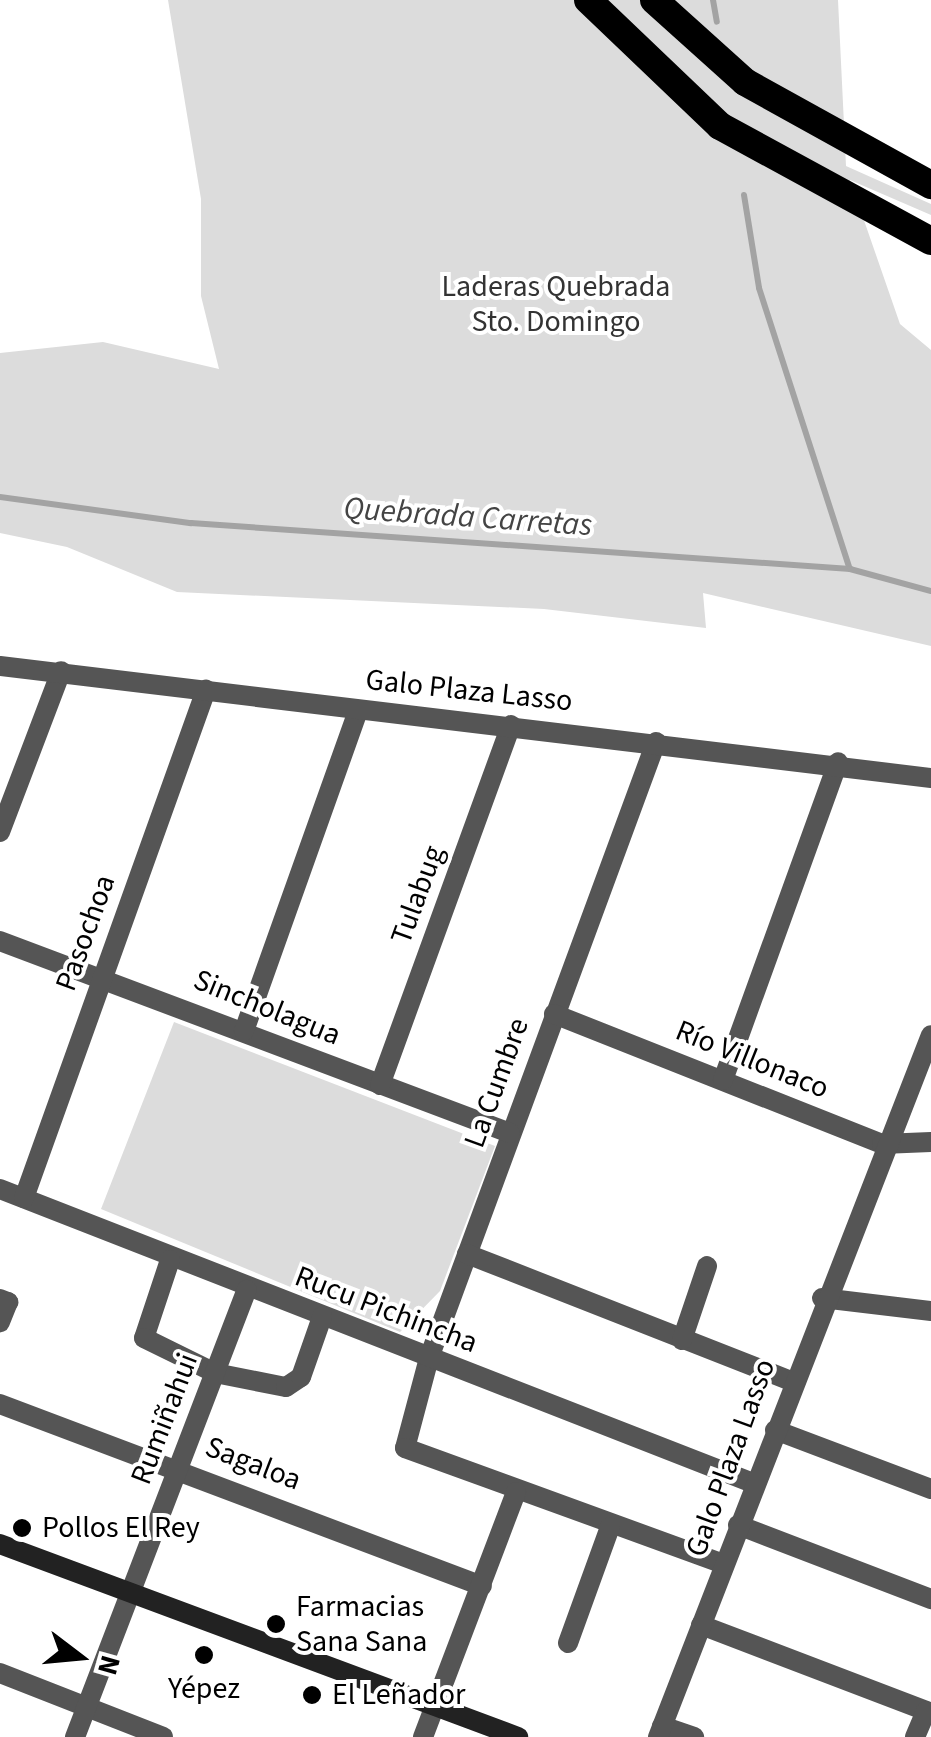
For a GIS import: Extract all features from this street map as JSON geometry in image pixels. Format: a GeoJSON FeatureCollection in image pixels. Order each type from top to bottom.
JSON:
{"type":"FeatureCollection","features":[{"type":"Feature","properties":{"kind":"highway"},"geometry":{"type":"LineString","coordinates":[[588,0],[720,126],[770,158],[931,241]]}},
{"type":"Feature","properties":{"kind":"highway"},"geometry":{"type":"LineString","coordinates":[[654,0],[745,82],[931,185]]}},
{"type":"Feature","properties":{"kind":"main road"},"geometry":{"type":"LineString","coordinates":[[0,1544],[518,1737]]}},
{"type":"Feature","properties":{"kind":"street","name":"Galo Plaza Lasso"},"geometry":{"type":"LineString","coordinates":[[0,666],[838,762],[931,778]]}},
{"type":"Feature","properties":{"kind":"street"},"geometry":{"type":"LineString","coordinates":[[0,832],[61,671]]}},
{"type":"Feature","properties":{"kind":"street","name":"Pasochoa"},"geometry":{"type":"LineString","coordinates":[[24,1198],[206,690]]}},
{"type":"Feature","properties":{"kind":"street"},"geometry":{"type":"LineString","coordinates":[[244,1031],[358,710]]}},
{"type":"Feature","properties":{"kind":"street","name":"Tulabug"},"geometry":{"type":"LineString","coordinates":[[380,1085],[511,725]]}},
{"type":"Feature","properties":{"kind":"street","name":"La Cumbre"},"geometry":{"type":"LineString","coordinates":[[516,1492],[405,1448],[429,1358],[656,742]]}},
{"type":"Feature","properties":{"kind":"street"},"geometry":{"type":"LineString","coordinates":[[723,1080],[838,762]]}},
{"type":"Feature","properties":{"kind":"street","name":"Sincholagua"},"geometry":{"type":"LineString","coordinates":[[0,941],[103,975],[510,1133]]}},
{"type":"Feature","properties":{"kind":"street","name":"Río Villonaco"},"geometry":{"type":"LineString","coordinates":[[554,1014],[882,1144],[931,1142]]}},
{"type":"Feature","properties":{"kind":"street","name":"Galo Plaza Lasso"},"geometry":{"type":"LineString","coordinates":[[660,1731],[822,1298],[882,1144],[931,1035]]}},
{"type":"Feature","properties":{"kind":"street","name":"Rucu Pichincha"},"geometry":{"type":"LineString","coordinates":[[0,1189],[170,1260],[753,1483]]}},
{"type":"Feature","properties":{"kind":"street"},"geometry":{"type":"LineString","coordinates":[[467,1254],[791,1381]]}},
{"type":"Feature","properties":{"kind":"street"},"geometry":{"type":"LineString","coordinates":[[170,1260],[143,1326],[150,1346],[214,1373],[270,1388],[301,1376],[322,1317]]}},
{"type":"Feature","properties":{"kind":"street"},"geometry":{"type":"LineString","coordinates":[[682,1340],[706,1266]]}},
{"type":"Feature","properties":{"kind":"street","name":"Rumiñahui"},"geometry":{"type":"LineString","coordinates":[[75,1737],[127,1593],[247,1290]]}},
{"type":"Feature","properties":{"kind":"street"},"geometry":{"type":"LineString","coordinates":[[822,1298],[931,1311]]}},
{"type":"Feature","properties":{"kind":"street","name":"Sagaloa"},"geometry":{"type":"LineString","coordinates":[[0,1404],[179,1468],[482,1586]]}},
{"type":"Feature","properties":{"kind":"street"},"geometry":{"type":"LineString","coordinates":[[775,1430],[931,1488]]}},
{"type":"Feature","properties":{"kind":"street"},"geometry":{"type":"LineString","coordinates":[[423,1737],[516,1492],[723,1564]]}},
{"type":"Feature","properties":{"kind":"street"},"geometry":{"type":"LineString","coordinates":[[738,1525],[931,1599]]}},
{"type":"Feature","properties":{"kind":"street"},"geometry":{"type":"LineString","coordinates":[[568,1644],[610,1526]]}},
{"type":"Feature","properties":{"kind":"street"},"geometry":{"type":"LineString","coordinates":[[702,1625],[928,1712],[915,1737]]}},
{"type":"Feature","properties":{"kind":"street"},"geometry":{"type":"LineString","coordinates":[[0,1673],[163,1737]]}},
{"type":"Feature","properties":{"kind":"street"},"geometry":{"type":"LineString","coordinates":[[660,1731],[694,1737]]}},
{"type":"Feature","properties":{"kind":"green space","name":"Laderas Quebrada Sto. Domingo"},"geometry":{"type":"Polygon","coordinates":[[[168,0],[838,0],[846,166],[931,204],[931,215],[850,180],[900,324],[931,350],[931,646],[703,593],[706,628],[544,609],[177,592],[67,547],[0,533],[0,353],[103,342],[219,369],[201,296],[201,199],[168,0]]]}},
{"type":"Feature","properties":{"kind":"green space"},"geometry":{"type":"Polygon","coordinates":[[[174,1022],[495,1146],[440,1291],[400,1332],[101,1209],[174,1022]]]}},
{"type":"Feature","properties":{"kind":"waterway"},"geometry":{"type":"LineString","coordinates":[[713,0],[717,22]]}},
{"type":"Feature","properties":{"kind":"waterway"},"geometry":{"type":"LineString","coordinates":[[744,195],[759,288],[850,569]]}},
{"type":"Feature","properties":{"kind":"waterway","name":"Quebrada Carretas"},"geometry":{"type":"LineString","coordinates":[[0,497],[191,523],[850,569],[931,591]]}},
{"type":"Feature","properties":{"kind":"place","name":"Pollos El Rey"},"geometry":{"type":"Point","coordinates":[22,1528]}},
{"type":"Feature","properties":{"kind":"place","name":"Farmacias Sana Sana"},"geometry":{"type":"Point","coordinates":[276,1624]}},
{"type":"Feature","properties":{"kind":"place","name":"Yépez"},"geometry":{"type":"Point","coordinates":[204,1655]}},
{"type":"Feature","properties":{"kind":"place","name":"El Leñador"},"geometry":{"type":"Point","coordinates":[312,1695]}}]}
